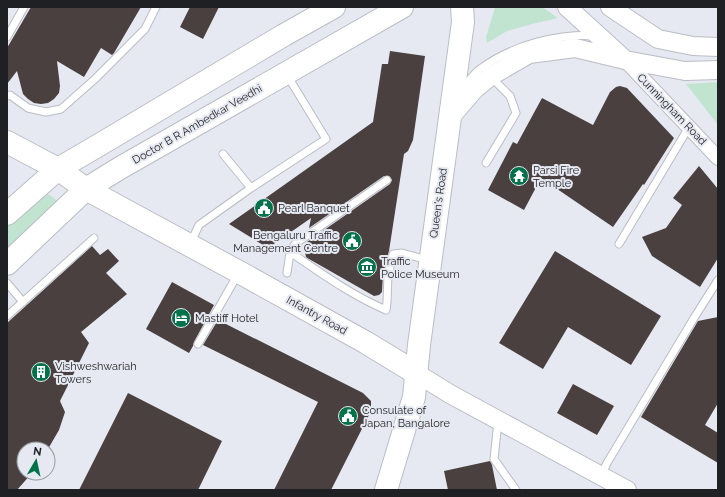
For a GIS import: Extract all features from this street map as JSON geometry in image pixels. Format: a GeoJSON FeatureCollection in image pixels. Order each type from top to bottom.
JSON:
{"type":"FeatureCollection","features":[{"type":"Feature","properties":{"kind":"main road"},"geometry":{"type":"LineString","coordinates":[[7,214],[58,169],[334,7]]}},
{"type":"Feature","properties":{"kind":"main road","name":"Doctor B R Ambedkar Veedhi"},"geometry":{"type":"LineString","coordinates":[[7,264],[86,189],[120,168],[402,7]]}},
{"type":"Feature","properties":{"kind":"main road","name":"Queen's Road"},"geometry":{"type":"LineString","coordinates":[[386,490],[410,415],[414,397],[430,261],[463,22],[462,7]]}},
{"type":"Feature","properties":{"kind":"main road","name":"Infantry Road"},"geometry":{"type":"LineString","coordinates":[[7,142],[58,169],[86,189],[190,244],[365,342],[416,373]]}},
{"type":"Feature","properties":{"kind":"street"},"geometry":{"type":"LineString","coordinates":[[567,7],[625,60]]}},
{"type":"Feature","properties":{"kind":"street"},"geometry":{"type":"LineString","coordinates":[[610,7],[658,39],[693,46],[718,47]]}},
{"type":"Feature","properties":{"kind":"street"},"geometry":{"type":"LineString","coordinates":[[451,110],[491,76],[529,54],[575,48],[625,60],[685,71],[718,70]]}},
{"type":"Feature","properties":{"kind":"street","name":"Cunningham Road"},"geometry":{"type":"LineString","coordinates":[[625,60],[718,158]]}},
{"type":"Feature","properties":{"kind":"street","name":"Infantry Road"},"geometry":{"type":"LineString","coordinates":[[416,373],[498,421],[627,490]]}},
{"type":"Feature","properties":{"kind":"lane"},"geometry":{"type":"LineString","coordinates":[[7,38],[24,7]]}},
{"type":"Feature","properties":{"kind":"lane"},"geometry":{"type":"LineString","coordinates":[[7,96],[10,95],[28,108],[46,112],[61,109],[95,80],[145,29],[156,7]]}},
{"type":"Feature","properties":{"kind":"lane"},"geometry":{"type":"LineString","coordinates":[[451,110],[479,70],[504,55],[544,40],[576,35],[591,36],[605,42]]}},
{"type":"Feature","properties":{"kind":"lane"},"geometry":{"type":"LineString","coordinates":[[190,244],[200,225],[251,188],[326,138],[286,73]]}},
{"type":"Feature","properties":{"kind":"lane"},"geometry":{"type":"LineString","coordinates":[[486,163],[516,113],[510,96],[491,76]]}},
{"type":"Feature","properties":{"kind":"lane"},"geometry":{"type":"LineString","coordinates":[[619,244],[689,127]]}},
{"type":"Feature","properties":{"kind":"lane"},"geometry":{"type":"LineString","coordinates":[[223,154],[251,188]]}},
{"type":"Feature","properties":{"kind":"lane"},"geometry":{"type":"LineString","coordinates":[[287,273],[290,252],[295,244],[387,180]]}},
{"type":"Feature","properties":{"kind":"lane"},"geometry":{"type":"LineString","coordinates":[[7,316],[94,238]]}},
{"type":"Feature","properties":{"kind":"lane"},"geometry":{"type":"LineString","coordinates":[[290,252],[341,287],[365,301],[386,310],[388,302],[388,275],[393,254],[402,253],[430,261]]}},
{"type":"Feature","properties":{"kind":"lane"},"geometry":{"type":"LineString","coordinates":[[198,344],[239,272]]}},
{"type":"Feature","properties":{"kind":"lane"},"geometry":{"type":"LineString","coordinates":[[601,476],[686,331],[718,280]]}},
{"type":"Feature","properties":{"kind":"lane"},"geometry":{"type":"LineString","coordinates":[[7,284],[23,302]]}},
{"type":"Feature","properties":{"kind":"lane"},"geometry":{"type":"LineString","coordinates":[[498,421],[494,460],[516,490]]}},
{"type":"Feature","properties":{"kind":"green space"},"geometry":{"type":"Polygon","coordinates":[[[542,7],[558,18],[507,31],[487,43],[486,37],[495,8],[542,7]]]}},
{"type":"Feature","properties":{"kind":"green space"},"geometry":{"type":"Polygon","coordinates":[[[718,82],[718,125],[686,84],[718,82]]]}},
{"type":"Feature","properties":{"kind":"green space"},"geometry":{"type":"Polygon","coordinates":[[[44,191],[58,201],[7,249],[7,226],[44,191]]]}},
{"type":"Feature","properties":{"kind":"building"},"geometry":{"type":"Polygon","coordinates":[[[31,7],[141,7],[114,53],[112,55],[101,48],[84,77],[57,61],[60,86],[59,93],[48,103],[41,104],[34,103],[23,94],[17,71],[7,84],[7,48],[31,7]]]}},
{"type":"Feature","properties":{"kind":"building"},"geometry":{"type":"Polygon","coordinates":[[[190,7],[219,7],[203,39],[180,27],[190,7]]]}},
{"type":"Feature","properties":{"kind":"building"},"geometry":{"type":"Polygon","coordinates":[[[390,51],[425,56],[413,140],[408,151],[404,154],[389,251],[383,274],[382,292],[379,295],[374,296],[309,259],[306,257],[305,252],[307,242],[390,184],[392,180],[389,176],[384,176],[309,228],[311,218],[268,248],[229,224],[373,122],[382,64],[388,64],[390,51]]]}},
{"type":"Feature","properties":{"kind":"building"},"geometry":{"type":"Polygon","coordinates":[[[620,86],[627,88],[674,138],[644,185],[643,184],[613,227],[541,178],[524,210],[488,190],[513,142],[517,144],[542,98],[593,125],[610,92],[616,87],[620,86]]]}},
{"type":"Feature","properties":{"kind":"building"},"geometry":{"type":"Polygon","coordinates":[[[699,166],[718,189],[718,258],[700,287],[652,256],[642,237],[666,228],[682,205],[673,198],[699,166]]]}},
{"type":"Feature","properties":{"kind":"building","name":"Vishweshwariah Towers"},"geometry":{"type":"Polygon","coordinates":[[[92,246],[100,255],[108,249],[119,261],[106,273],[127,294],[81,332],[89,343],[60,401],[65,412],[59,430],[53,441],[16,441],[16,481],[25,481],[17,490],[7,490],[7,323],[92,246]]]}},
{"type":"Feature","properties":{"kind":"building"},"geometry":{"type":"Polygon","coordinates":[[[555,251],[661,316],[631,365],[568,327],[543,369],[499,343],[555,251]]]}},
{"type":"Feature","properties":{"kind":"building","name":"Mastiff Hotel"},"geometry":{"type":"Polygon","coordinates":[[[172,282],[214,305],[189,353],[146,329],[172,282]]]}},
{"type":"Feature","properties":{"kind":"building"},"geometry":{"type":"Polygon","coordinates":[[[718,317],[718,403],[705,425],[718,433],[718,463],[641,417],[698,321],[718,317]]]}},
{"type":"Feature","properties":{"kind":"building"},"geometry":{"type":"Polygon","coordinates":[[[218,320],[363,393],[371,401],[371,411],[331,490],[274,490],[318,402],[203,345],[218,320]]]}},
{"type":"Feature","properties":{"kind":"building"},"geometry":{"type":"Polygon","coordinates":[[[573,384],[614,406],[597,435],[557,413],[573,384]]]}},
{"type":"Feature","properties":{"kind":"building"},"geometry":{"type":"Polygon","coordinates":[[[128,393],[222,441],[198,490],[79,490],[128,393]]]}},
{"type":"Feature","properties":{"kind":"building"},"geometry":{"type":"Polygon","coordinates":[[[490,461],[497,490],[448,490],[444,471],[490,461]]]}},
{"type":"Feature","properties":{"kind":"place","name":"Parsi Fire Temple"},"geometry":{"type":"Point","coordinates":[519,176]}},
{"type":"Feature","properties":{"kind":"place","name":"Pearl Banquet"},"geometry":{"type":"Point","coordinates":[264,208]}},
{"type":"Feature","properties":{"kind":"place","name":"Bengaluru Traffic Management Centre"},"geometry":{"type":"Point","coordinates":[352,241]}},
{"type":"Feature","properties":{"kind":"place","name":"Traffic Police Museum"},"geometry":{"type":"Point","coordinates":[367,267]}},
{"type":"Feature","properties":{"kind":"place","name":"Mastiff Hotel"},"geometry":{"type":"Point","coordinates":[181,318]}},
{"type":"Feature","properties":{"kind":"place","name":"Vishweshwariah Towers"},"geometry":{"type":"Point","coordinates":[41,372]}},
{"type":"Feature","properties":{"kind":"place","name":"Consulate of Japan, Bangalore"},"geometry":{"type":"Point","coordinates":[348,416]}}]}
